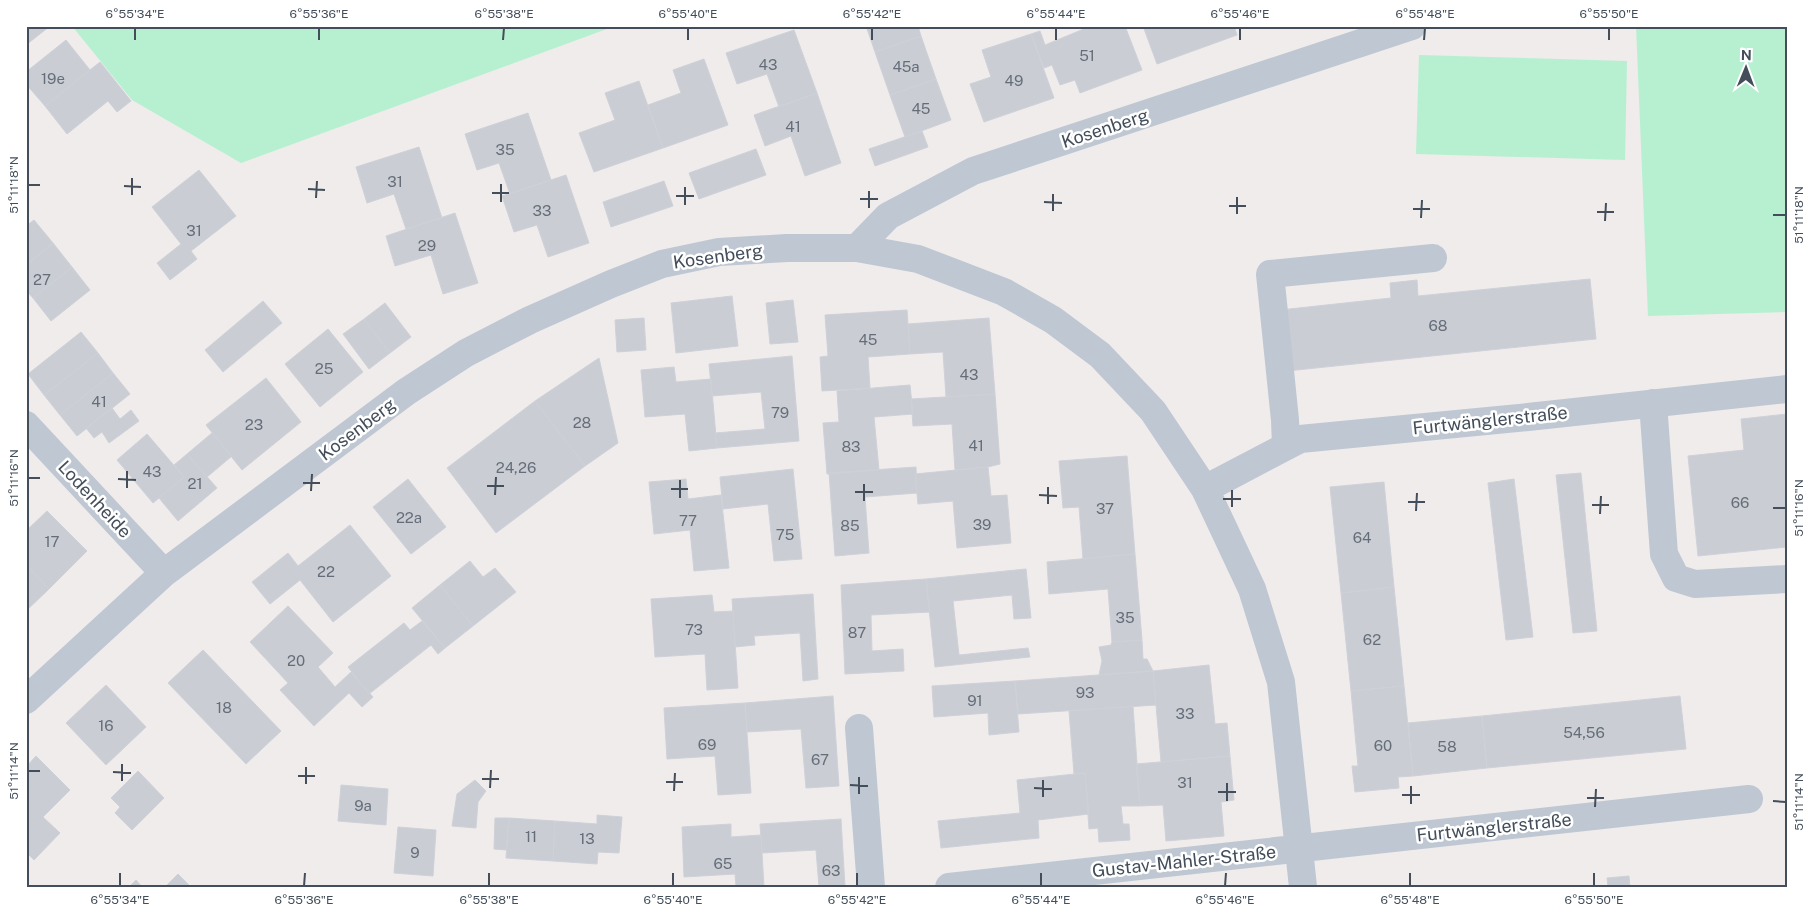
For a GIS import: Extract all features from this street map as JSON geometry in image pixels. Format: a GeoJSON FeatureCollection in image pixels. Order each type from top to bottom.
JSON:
{"type":"FeatureCollection","features":[{"type":"Feature","properties":{"kind":"street","name":"Kosenberg"},"geometry":{"type":"LineString","coordinates":[[26,700],[164,573],[406,392],[466,353],[530,320],[611,284],[662,264],[719,252],[787,248],[857,248],[888,216],[974,171],[1412,26]]}},
{"type":"Feature","properties":{"kind":"street"},"geometry":{"type":"LineString","coordinates":[[857,248],[918,259],[1004,292],[1053,320],[1100,355],[1153,411],[1205,489],[1252,589],[1281,682],[1304,887]]}},
{"type":"Feature","properties":{"kind":"street"},"geometry":{"type":"LineString","coordinates":[[1286,446],[1270,274],[1432,258]]}},
{"type":"Feature","properties":{"kind":"street","name":"Furtwänglerstraße"},"geometry":{"type":"LineString","coordinates":[[1205,489],[1300,439],[1787,389]]}},
{"type":"Feature","properties":{"kind":"street"},"geometry":{"type":"LineString","coordinates":[[1653,402],[1664,554],[1676,578],[1695,584],[1787,579]]}},
{"type":"Feature","properties":{"kind":"street","name":"Lodenheide"},"geometry":{"type":"LineString","coordinates":[[26,425],[164,573]]}},
{"type":"Feature","properties":{"kind":"street"},"geometry":{"type":"LineString","coordinates":[[859,728],[871,887]]}},
{"type":"Feature","properties":{"kind":"street","name":"Furtwänglerstraße"},"geometry":{"type":"LineString","coordinates":[[1299,849],[1749,799]]}},
{"type":"Feature","properties":{"kind":"street","name":"Gustav-Mahler-Straße"},"geometry":{"type":"LineString","coordinates":[[949,887],[1299,849]]}},
{"type":"Feature","properties":{"kind":"green space"},"geometry":{"type":"Polygon","coordinates":[[[72,26],[615,26],[241,163],[132,100],[72,26]]]}},
{"type":"Feature","properties":{"kind":"green space"},"geometry":{"type":"Polygon","coordinates":[[[1636,26],[1787,26],[1787,312],[1648,316],[1636,26]]]}},
{"type":"Feature","properties":{"kind":"green space"},"geometry":{"type":"Polygon","coordinates":[[[1419,55],[1627,61],[1625,160],[1416,154],[1419,55]]]}},
{"type":"Feature","properties":{"kind":"building"},"geometry":{"type":"Polygon","coordinates":[[[26,26],[50,26],[26,45],[26,26]]]}},
{"type":"Feature","properties":{"kind":"building"},"geometry":{"type":"Polygon","coordinates":[[[866,26],[918,26],[921,36],[875,52],[866,26]]]}},
{"type":"Feature","properties":{"kind":"building"},"geometry":{"type":"Polygon","coordinates":[[[1091,26],[1125,26],[1142,70],[1080,93],[1075,80],[1060,85],[1052,65],[1044,68],[1031,34],[1040,31],[1045,45],[1091,26]]]}},
{"type":"Feature","properties":{"kind":"building"},"geometry":{"type":"Polygon","coordinates":[[[1143,26],[1234,26],[1237,35],[1157,64],[1143,26]]]}},
{"type":"Feature","properties":{"kind":"building"},"geometry":{"type":"Polygon","coordinates":[[[794,30],[817,93],[779,107],[767,74],[737,84],[726,53],[794,30]]]}},
{"type":"Feature","properties":{"kind":"building"},"geometry":{"type":"Polygon","coordinates":[[[1031,34],[1054,98],[984,122],[970,84],[991,77],[982,50],[1031,34]]]}},
{"type":"Feature","properties":{"kind":"building"},"geometry":{"type":"Polygon","coordinates":[[[921,36],[936,79],[890,95],[875,52],[921,36]]]}},
{"type":"Feature","properties":{"kind":"building"},"geometry":{"type":"Polygon","coordinates":[[[66,40],[90,70],[45,106],[26,84],[26,72],[66,40]]]}},
{"type":"Feature","properties":{"kind":"building"},"geometry":{"type":"Polygon","coordinates":[[[704,59],[728,125],[663,148],[648,105],[681,93],[673,70],[704,59]]]}},
{"type":"Feature","properties":{"kind":"building"},"geometry":{"type":"Polygon","coordinates":[[[100,62],[131,101],[117,112],[108,101],[67,134],[45,106],[100,62]]]}},
{"type":"Feature","properties":{"kind":"building"},"geometry":{"type":"Polygon","coordinates":[[[936,79],[951,120],[905,137],[890,95],[936,79]]]}},
{"type":"Feature","properties":{"kind":"building"},"geometry":{"type":"Polygon","coordinates":[[[639,81],[663,148],[594,172],[579,133],[615,120],[605,93],[639,81]]]}},
{"type":"Feature","properties":{"kind":"building"},"geometry":{"type":"Polygon","coordinates":[[[817,93],[841,163],[805,176],[791,136],[765,146],[754,115],[817,93]]]}},
{"type":"Feature","properties":{"kind":"building"},"geometry":{"type":"Polygon","coordinates":[[[528,113],[551,180],[510,194],[499,163],[477,170],[465,134],[528,113]]]}},
{"type":"Feature","properties":{"kind":"building"},"geometry":{"type":"Polygon","coordinates":[[[922,131],[928,147],[875,166],[869,149],[922,131]]]}},
{"type":"Feature","properties":{"kind":"building"},"geometry":{"type":"Polygon","coordinates":[[[419,147],[442,218],[406,229],[394,194],[367,203],[356,167],[419,147]]]}},
{"type":"Feature","properties":{"kind":"building"},"geometry":{"type":"Polygon","coordinates":[[[756,149],[766,175],[699,199],[689,173],[756,149]]]}},
{"type":"Feature","properties":{"kind":"building"},"geometry":{"type":"Polygon","coordinates":[[[199,170],[236,216],[191,251],[197,259],[170,280],[157,263],[181,244],[152,207],[199,170]]]}},
{"type":"Feature","properties":{"kind":"building"},"geometry":{"type":"Polygon","coordinates":[[[566,175],[589,243],[548,257],[537,225],[514,232],[502,196],[566,175]]]}},
{"type":"Feature","properties":{"kind":"building"},"geometry":{"type":"Polygon","coordinates":[[[664,181],[673,206],[611,227],[603,202],[664,181]]]}},
{"type":"Feature","properties":{"kind":"building"},"geometry":{"type":"Polygon","coordinates":[[[455,213],[478,283],[443,294],[431,255],[395,266],[386,236],[455,213]]]}},
{"type":"Feature","properties":{"kind":"building"},"geometry":{"type":"Polygon","coordinates":[[[34,220],[53,243],[26,265],[26,226],[34,220]]]}},
{"type":"Feature","properties":{"kind":"building"},"geometry":{"type":"Polygon","coordinates":[[[53,243],[72,267],[33,298],[26,290],[26,265],[53,243]]]}},
{"type":"Feature","properties":{"kind":"building"},"geometry":{"type":"Polygon","coordinates":[[[72,267],[90,290],[51,321],[33,298],[72,267]]]}},
{"type":"Feature","properties":{"kind":"building"},"geometry":{"type":"Polygon","coordinates":[[[1590,279],[1596,339],[1287,371],[1280,310],[1391,298],[1390,283],[1417,280],[1418,296],[1590,279]]]}},
{"type":"Feature","properties":{"kind":"building"},"geometry":{"type":"Polygon","coordinates":[[[732,296],[738,346],[676,353],[671,303],[732,296]]]}},
{"type":"Feature","properties":{"kind":"building"},"geometry":{"type":"Polygon","coordinates":[[[793,300],[798,342],[770,344],[766,303],[793,300]]]}},
{"type":"Feature","properties":{"kind":"building"},"geometry":{"type":"Polygon","coordinates":[[[263,301],[282,323],[223,372],[205,350],[263,301]]]}},
{"type":"Feature","properties":{"kind":"building"},"geometry":{"type":"Polygon","coordinates":[[[385,303],[411,337],[390,353],[364,319],[385,303]]]}},
{"type":"Feature","properties":{"kind":"building"},"geometry":{"type":"Polygon","coordinates":[[[907,310],[910,354],[868,357],[870,388],[822,391],[820,357],[828,356],[825,315],[907,310]]]}},
{"type":"Feature","properties":{"kind":"building"},"geometry":{"type":"Polygon","coordinates":[[[644,318],[646,350],[617,352],[615,320],[644,318]]]}},
{"type":"Feature","properties":{"kind":"building"},"geometry":{"type":"Polygon","coordinates":[[[989,318],[995,394],[946,397],[943,352],[910,354],[908,324],[989,318]]]}},
{"type":"Feature","properties":{"kind":"building"},"geometry":{"type":"Polygon","coordinates":[[[364,319],[390,353],[369,369],[343,334],[364,319]]]}},
{"type":"Feature","properties":{"kind":"building"},"geometry":{"type":"Polygon","coordinates":[[[328,329],[363,372],[320,407],[285,364],[328,329]]]}},
{"type":"Feature","properties":{"kind":"building"},"geometry":{"type":"Polygon","coordinates":[[[81,332],[98,353],[44,395],[28,374],[81,332]]]}},
{"type":"Feature","properties":{"kind":"building"},"geometry":{"type":"Polygon","coordinates":[[[98,353],[113,373],[60,415],[44,395],[98,353]]]}},
{"type":"Feature","properties":{"kind":"building"},"geometry":{"type":"Polygon","coordinates":[[[792,356],[799,441],[717,448],[715,433],[765,429],[761,392],[712,396],[709,364],[792,356]]]}},
{"type":"Feature","properties":{"kind":"building"},"geometry":{"type":"Polygon","coordinates":[[[599,358],[618,443],[585,466],[535,401],[599,358]]]}},
{"type":"Feature","properties":{"kind":"building"},"geometry":{"type":"Polygon","coordinates":[[[674,367],[676,382],[711,379],[717,448],[689,451],[685,414],[645,417],[641,370],[674,367]]]}},
{"type":"Feature","properties":{"kind":"building"},"geometry":{"type":"Polygon","coordinates":[[[113,373],[130,394],[77,436],[60,415],[113,373]]]}},
{"type":"Feature","properties":{"kind":"building"},"geometry":{"type":"Polygon","coordinates":[[[266,378],[301,422],[242,470],[206,425],[266,378]]]}},
{"type":"Feature","properties":{"kind":"building"},"geometry":{"type":"Polygon","coordinates":[[[910,385],[913,414],[874,417],[879,470],[827,474],[823,423],[839,422],[837,391],[910,385]]]}},
{"type":"Feature","properties":{"kind":"building"},"geometry":{"type":"Polygon","coordinates":[[[995,394],[1000,464],[955,470],[952,424],[913,426],[911,399],[995,394]]]}},
{"type":"Feature","properties":{"kind":"building"},"geometry":{"type":"Polygon","coordinates":[[[535,401],[585,466],[496,533],[447,468],[535,401]]]}},
{"type":"Feature","properties":{"kind":"building"},"geometry":{"type":"Polygon","coordinates":[[[112,408],[120,419],[131,410],[139,421],[109,443],[102,432],[94,438],[86,428],[112,408]]]}},
{"type":"Feature","properties":{"kind":"building"},"geometry":{"type":"Polygon","coordinates":[[[1787,414],[1787,547],[1698,556],[1688,456],[1744,450],[1741,419],[1787,414]]]}},
{"type":"Feature","properties":{"kind":"building"},"geometry":{"type":"Polygon","coordinates":[[[212,433],[232,456],[207,477],[187,454],[212,433]]]}},
{"type":"Feature","properties":{"kind":"building"},"geometry":{"type":"Polygon","coordinates":[[[147,434],[184,477],[153,503],[117,460],[147,434]]]}},
{"type":"Feature","properties":{"kind":"building"},"geometry":{"type":"Polygon","coordinates":[[[187,454],[217,488],[178,521],[159,498],[184,477],[174,465],[187,454]]]}},
{"type":"Feature","properties":{"kind":"building"},"geometry":{"type":"Polygon","coordinates":[[[1127,456],[1135,554],[1083,559],[1079,507],[1063,508],[1059,461],[1127,456]]]}},
{"type":"Feature","properties":{"kind":"building"},"geometry":{"type":"Polygon","coordinates":[[[916,467],[917,493],[865,497],[869,553],[835,556],[829,473],[916,467]]]}},
{"type":"Feature","properties":{"kind":"building"},"geometry":{"type":"Polygon","coordinates":[[[988,467],[991,496],[1007,495],[1011,543],[957,548],[953,501],[918,504],[915,474],[988,467]]]}},
{"type":"Feature","properties":{"kind":"building"},"geometry":{"type":"Polygon","coordinates":[[[793,469],[802,559],[774,561],[768,504],[723,509],[720,477],[793,469]]]}},
{"type":"Feature","properties":{"kind":"building"},"geometry":{"type":"Polygon","coordinates":[[[1581,473],[1597,631],[1573,633],[1556,475],[1581,473]]]}},
{"type":"Feature","properties":{"kind":"building"},"geometry":{"type":"Polygon","coordinates":[[[408,479],[446,527],[411,554],[373,507],[408,479]]]}},
{"type":"Feature","properties":{"kind":"building"},"geometry":{"type":"Polygon","coordinates":[[[686,479],[688,499],[721,495],[729,568],[694,571],[690,530],[654,534],[649,482],[686,479]]]}},
{"type":"Feature","properties":{"kind":"building"},"geometry":{"type":"Polygon","coordinates":[[[1514,479],[1533,637],[1506,640],[1488,483],[1514,479]]]}},
{"type":"Feature","properties":{"kind":"building"},"geometry":{"type":"Polygon","coordinates":[[[1384,482],[1394,587],[1341,593],[1330,487],[1384,482]]]}},
{"type":"Feature","properties":{"kind":"building"},"geometry":{"type":"Polygon","coordinates":[[[47,511],[87,551],[49,589],[26,565],[26,531],[47,511]]]}},
{"type":"Feature","properties":{"kind":"building"},"geometry":{"type":"Polygon","coordinates":[[[350,525],[391,576],[333,622],[300,580],[270,604],[252,582],[288,553],[298,566],[350,525]]]}},
{"type":"Feature","properties":{"kind":"building"},"geometry":{"type":"Polygon","coordinates":[[[1135,554],[1142,640],[1112,642],[1108,589],[1049,594],[1047,562],[1135,554]]]}},
{"type":"Feature","properties":{"kind":"building"},"geometry":{"type":"Polygon","coordinates":[[[470,561],[483,577],[495,568],[516,592],[473,626],[440,585],[470,561]]]}},
{"type":"Feature","properties":{"kind":"building"},"geometry":{"type":"Polygon","coordinates":[[[26,565],[49,589],[26,611],[26,565]]]}},
{"type":"Feature","properties":{"kind":"building"},"geometry":{"type":"Polygon","coordinates":[[[1026,569],[1031,618],[1014,619],[1012,595],[953,601],[959,655],[1028,648],[1030,657],[935,667],[926,579],[1026,569]]]}},
{"type":"Feature","properties":{"kind":"building"},"geometry":{"type":"Polygon","coordinates":[[[926,579],[930,612],[871,615],[872,651],[903,649],[904,671],[845,674],[841,585],[926,579]]]}},
{"type":"Feature","properties":{"kind":"building"},"geometry":{"type":"Polygon","coordinates":[[[440,585],[473,626],[445,648],[412,608],[440,585]]]}},
{"type":"Feature","properties":{"kind":"building"},"geometry":{"type":"Polygon","coordinates":[[[1394,587],[1404,686],[1351,691],[1341,593],[1394,587]]]}},
{"type":"Feature","properties":{"kind":"building"},"geometry":{"type":"Polygon","coordinates":[[[813,594],[818,679],[803,681],[800,633],[754,636],[755,645],[735,647],[732,599],[813,594]]]}},
{"type":"Feature","properties":{"kind":"building"},"geometry":{"type":"Polygon","coordinates":[[[712,595],[714,612],[733,611],[738,688],[707,690],[705,654],[655,657],[651,599],[712,595]]]}},
{"type":"Feature","properties":{"kind":"building"},"geometry":{"type":"Polygon","coordinates":[[[288,606],[333,653],[318,667],[335,687],[351,672],[373,697],[362,707],[349,693],[314,726],[280,690],[288,683],[250,642],[288,606]]]}},
{"type":"Feature","properties":{"kind":"building"},"geometry":{"type":"Polygon","coordinates":[[[422,621],[445,648],[438,654],[431,645],[369,694],[348,667],[404,623],[410,630],[422,621]]]}},
{"type":"Feature","properties":{"kind":"building"},"geometry":{"type":"Polygon","coordinates":[[[1142,640],[1143,659],[1147,659],[1153,671],[1099,675],[1102,661],[1099,647],[1111,645],[1112,642],[1142,640]]]}},
{"type":"Feature","properties":{"kind":"building"},"geometry":{"type":"Polygon","coordinates":[[[203,650],[281,731],[246,764],[168,683],[203,650]]]}},
{"type":"Feature","properties":{"kind":"building"},"geometry":{"type":"Polygon","coordinates":[[[1209,665],[1215,724],[1227,723],[1230,756],[1161,762],[1153,671],[1209,665]]]}},
{"type":"Feature","properties":{"kind":"building"},"geometry":{"type":"Polygon","coordinates":[[[1153,671],[1156,705],[1018,714],[1015,681],[1153,671]]]}},
{"type":"Feature","properties":{"kind":"building"},"geometry":{"type":"Polygon","coordinates":[[[1015,681],[1019,732],[989,735],[988,713],[934,717],[932,686],[1015,681]]]}},
{"type":"Feature","properties":{"kind":"building"},"geometry":{"type":"Polygon","coordinates":[[[106,685],[146,727],[106,765],[66,723],[106,685]]]}},
{"type":"Feature","properties":{"kind":"building"},"geometry":{"type":"Polygon","coordinates":[[[1404,686],[1413,776],[1398,777],[1399,788],[1355,792],[1352,766],[1358,766],[1351,691],[1404,686]]]}},
{"type":"Feature","properties":{"kind":"building"},"geometry":{"type":"Polygon","coordinates":[[[833,696],[839,786],[806,788],[801,729],[747,732],[745,703],[833,696]]]}},
{"type":"Feature","properties":{"kind":"building"},"geometry":{"type":"Polygon","coordinates":[[[1680,696],[1686,749],[1487,768],[1482,716],[1680,696]]]}},
{"type":"Feature","properties":{"kind":"building"},"geometry":{"type":"Polygon","coordinates":[[[745,703],[751,793],[718,795],[715,756],[667,759],[664,708],[745,703]]]}},
{"type":"Feature","properties":{"kind":"building"},"geometry":{"type":"Polygon","coordinates":[[[1133,706],[1140,806],[1121,806],[1123,824],[1129,824],[1130,840],[1099,842],[1098,828],[1089,829],[1085,773],[1074,774],[1069,711],[1133,706]]]}},
{"type":"Feature","properties":{"kind":"building"},"geometry":{"type":"Polygon","coordinates":[[[1482,716],[1487,768],[1413,776],[1408,723],[1482,716]]]}},
{"type":"Feature","properties":{"kind":"building"},"geometry":{"type":"Polygon","coordinates":[[[36,756],[70,790],[43,817],[60,833],[34,860],[26,852],[26,767],[36,756]]]}},
{"type":"Feature","properties":{"kind":"building"},"geometry":{"type":"Polygon","coordinates":[[[1230,756],[1234,800],[1221,802],[1224,836],[1166,841],[1163,805],[1140,806],[1136,764],[1230,756]]]}},
{"type":"Feature","properties":{"kind":"building"},"geometry":{"type":"Polygon","coordinates":[[[138,771],[164,798],[132,830],[115,813],[120,807],[111,798],[138,771]]]}},
{"type":"Feature","properties":{"kind":"building"},"geometry":{"type":"Polygon","coordinates":[[[1085,773],[1089,814],[1038,820],[1039,838],[941,848],[938,821],[1020,813],[1017,780],[1085,773]]]}},
{"type":"Feature","properties":{"kind":"building"},"geometry":{"type":"Polygon","coordinates":[[[475,780],[486,791],[478,802],[476,828],[452,826],[457,794],[475,780]]]}},
{"type":"Feature","properties":{"kind":"building"},"geometry":{"type":"Polygon","coordinates":[[[341,785],[388,789],[386,825],[338,821],[341,785]]]}},
{"type":"Feature","properties":{"kind":"building"},"geometry":{"type":"Polygon","coordinates":[[[597,815],[622,817],[619,853],[598,852],[597,864],[553,861],[555,821],[597,824],[597,815]]]}},
{"type":"Feature","properties":{"kind":"building"},"geometry":{"type":"Polygon","coordinates":[[[495,818],[509,818],[506,850],[494,849],[495,818]]]}},
{"type":"Feature","properties":{"kind":"building"},"geometry":{"type":"Polygon","coordinates":[[[509,818],[555,821],[553,861],[506,858],[509,818]]]}},
{"type":"Feature","properties":{"kind":"building"},"geometry":{"type":"Polygon","coordinates":[[[841,819],[845,887],[819,887],[816,850],[762,853],[760,824],[841,819]]]}},
{"type":"Feature","properties":{"kind":"building"},"geometry":{"type":"Polygon","coordinates":[[[731,824],[731,837],[761,835],[764,887],[736,887],[735,874],[684,877],[682,827],[731,824]]]}},
{"type":"Feature","properties":{"kind":"building"},"geometry":{"type":"Polygon","coordinates":[[[398,827],[436,830],[433,876],[394,873],[398,827]]]}},
{"type":"Feature","properties":{"kind":"building"},"geometry":{"type":"Polygon","coordinates":[[[178,874],[191,887],[166,886],[178,874]]]}},
{"type":"Feature","properties":{"kind":"building"},"geometry":{"type":"Polygon","coordinates":[[[1629,876],[1630,887],[1608,887],[1607,878],[1629,876]]]}},
{"type":"Feature","properties":{"kind":"building"},"geometry":{"type":"Polygon","coordinates":[[[136,880],[142,887],[129,887],[136,880]]]}}]}
